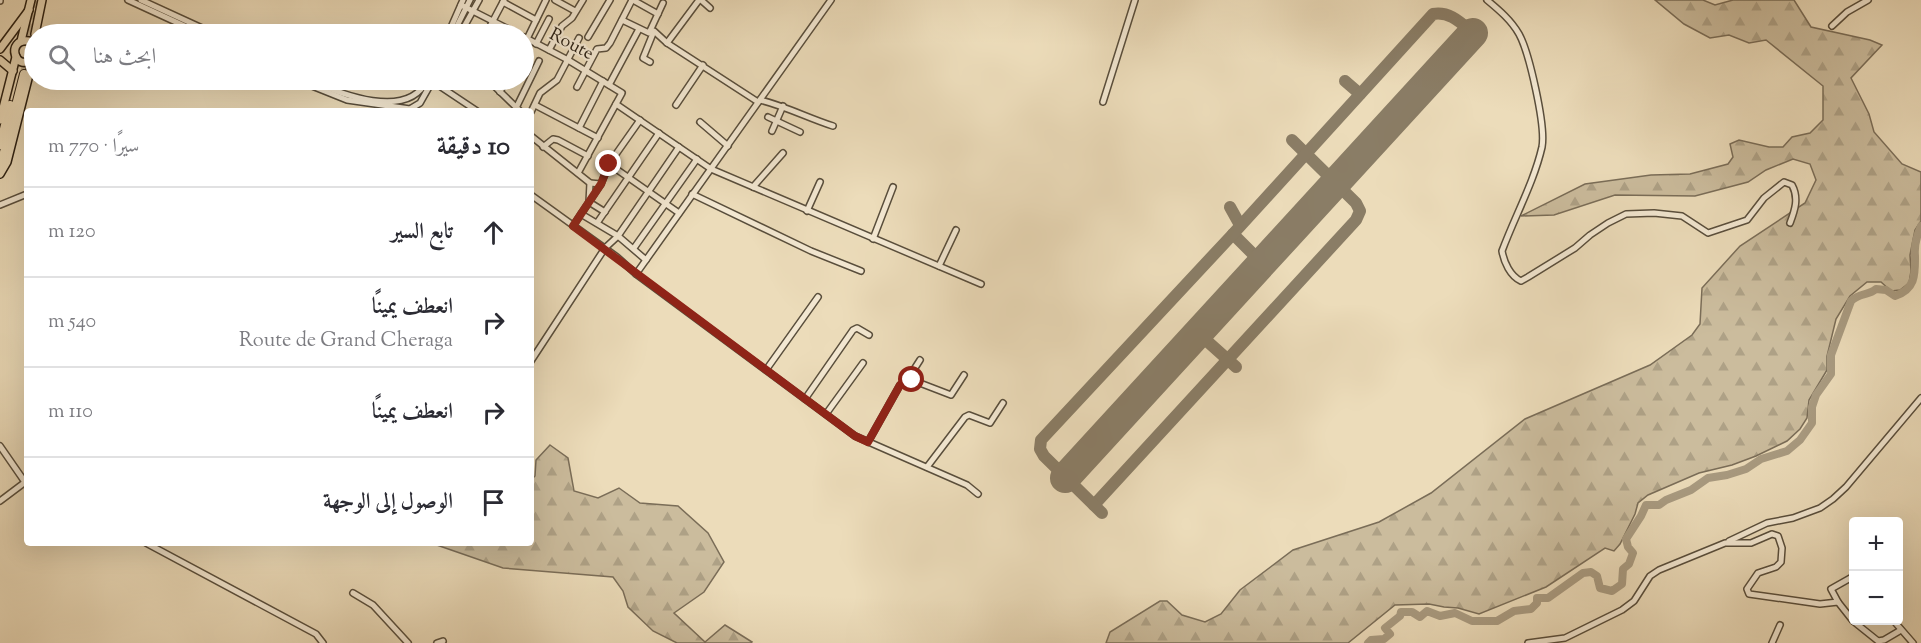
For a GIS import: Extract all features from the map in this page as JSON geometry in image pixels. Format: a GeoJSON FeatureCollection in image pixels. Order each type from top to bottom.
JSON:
{"type":"FeatureCollection","features":[{"type":"Feature","properties":{"kind":"highway"},"geometry":{"type":"LineString","coordinates":[[0,145],[18,72]]}},
{"type":"Feature","properties":{"kind":"highway"},"geometry":{"type":"LineString","coordinates":[[0,168],[18,72]]}},
{"type":"Feature","properties":{"kind":"main road"},"geometry":{"type":"LineString","coordinates":[[25,24],[31,0]]}},
{"type":"Feature","properties":{"kind":"main road"},"geometry":{"type":"LineString","coordinates":[[37,24],[42,0]]}},
{"type":"Feature","properties":{"kind":"main road"},"geometry":{"type":"LineString","coordinates":[[0,50],[29,10]]}},
{"type":"Feature","properties":{"kind":"main road"},"geometry":{"type":"LineString","coordinates":[[0,120],[18,72],[14,51],[24,26]]}},
{"type":"Feature","properties":{"kind":"main road"},"geometry":{"type":"LineString","coordinates":[[0,50],[24,42]]}},
{"type":"Feature","properties":{"kind":"main road"},"geometry":{"type":"LineString","coordinates":[[0,60],[16,57],[24,61]]}},
{"type":"Feature","properties":{"kind":"main road"},"geometry":{"type":"LineString","coordinates":[[0,60],[18,72]]}},
{"type":"Feature","properties":{"kind":"main road"},"geometry":{"type":"LineString","coordinates":[[0,174],[7,162],[26,90]]}},
{"type":"Feature","properties":{"kind":"street"},"geometry":{"type":"LineString","coordinates":[[128,0],[180,24]]}},
{"type":"Feature","properties":{"kind":"street"},"geometry":{"type":"LineString","coordinates":[[141,0],[193,24]]}},
{"type":"Feature","properties":{"kind":"street"},"geometry":{"type":"LineString","coordinates":[[453,24],[463,4],[470,0]]}},
{"type":"Feature","properties":{"kind":"street"},"geometry":{"type":"LineString","coordinates":[[466,24],[479,0]]}},
{"type":"Feature","properties":{"kind":"street"},"geometry":{"type":"LineString","coordinates":[[534,24],[546,0]]}},
{"type":"Feature","properties":{"kind":"street"},"geometry":{"type":"LineString","coordinates":[[555,0],[575,11]]}},
{"type":"Feature","properties":{"kind":"street"},"geometry":{"type":"LineString","coordinates":[[549,50],[562,26],[572,18],[583,0]]}},
{"type":"Feature","properties":{"kind":"street"},"geometry":{"type":"LineString","coordinates":[[588,37],[610,0]]}},
{"type":"Feature","properties":{"kind":"street"},"geometry":{"type":"LineString","coordinates":[[577,87],[597,50],[606,48],[610,43],[633,0],[658,14]]}},
{"type":"Feature","properties":{"kind":"street"},"geometry":{"type":"LineString","coordinates":[[667,43],[700,0],[710,8]]}},
{"type":"Feature","properties":{"kind":"street"},"geometry":{"type":"LineString","coordinates":[[636,274],[831,0]]}},
{"type":"Feature","properties":{"kind":"street"},"geometry":{"type":"LineString","coordinates":[[1103,102],[1135,0]]}},
{"type":"Feature","properties":{"kind":"street"},"geometry":{"type":"LineString","coordinates":[[1487,0],[1509,20],[1520,35],[1530,68],[1543,132],[1542,145],[1533,173],[1502,251],[1503,260],[1515,278],[1521,280],[1528,277],[1575,248],[1608,222],[1626,214],[1654,213],[1682,216],[1708,233],[1744,222],[1764,198],[1784,182],[1792,185],[1795,190],[1796,206],[1790,224]]}},
{"type":"Feature","properties":{"kind":"street"},"geometry":{"type":"LineString","coordinates":[[1832,26],[1847,12],[1868,0]]}},
{"type":"Feature","properties":{"kind":"street"},"geometry":{"type":"LineString","coordinates":[[491,24],[504,1],[536,20]]}},
{"type":"Feature","properties":{"kind":"street"},"geometry":{"type":"LineString","coordinates":[[622,20],[649,33],[663,3]]}},
{"type":"Feature","properties":{"kind":"street"},"geometry":{"type":"LineString","coordinates":[[463,4],[497,24]]}},
{"type":"Feature","properties":{"kind":"street"},"geometry":{"type":"LineString","coordinates":[[456,24],[463,4]]}},
{"type":"Feature","properties":{"kind":"street"},"geometry":{"type":"LineString","coordinates":[[536,44],[549,19]]}},
{"type":"Feature","properties":{"kind":"street"},"geometry":{"type":"LineString","coordinates":[[578,173],[622,93],[609,85],[639,29]]}},
{"type":"Feature","properties":{"kind":"street"},"geometry":{"type":"LineString","coordinates":[[650,63],[643,58],[654,31],[667,43],[759,101],[783,106],[809,119],[833,126]]}},
{"type":"Feature","properties":{"kind":"street"},"geometry":{"type":"LineString","coordinates":[[533,108],[540,93],[557,80],[579,38]]}},
{"type":"Feature","properties":{"kind":"street","name":"Route"},"geometry":{"type":"LineString","coordinates":[[536,44],[586,70],[609,85]]}},
{"type":"Feature","properties":{"kind":"street"},"geometry":{"type":"LineString","coordinates":[[534,72],[539,61]]}},
{"type":"Feature","properties":{"kind":"street"},"geometry":{"type":"LineString","coordinates":[[676,105],[703,65]]}},
{"type":"Feature","properties":{"kind":"street"},"geometry":{"type":"LineString","coordinates":[[579,128],[603,81]]}},
{"type":"Feature","properties":{"kind":"street"},"geometry":{"type":"LineString","coordinates":[[320,90],[347,100],[398,108]]}},
{"type":"Feature","properties":{"kind":"street"},"geometry":{"type":"LineString","coordinates":[[332,90],[356,97],[392,102],[408,99],[421,90]]}},
{"type":"Feature","properties":{"kind":"street"},"geometry":{"type":"LineString","coordinates":[[416,108],[426,90]]}},
{"type":"Feature","properties":{"kind":"street"},"geometry":{"type":"LineString","coordinates":[[446,90],[473,108]]}},
{"type":"Feature","properties":{"kind":"street"},"geometry":{"type":"LineString","coordinates":[[518,108],[526,90]]}},
{"type":"Feature","properties":{"kind":"street"},"geometry":{"type":"LineString","coordinates":[[500,92],[517,108]]}},
{"type":"Feature","properties":{"kind":"street"},"geometry":{"type":"LineString","coordinates":[[408,99],[413,108]]}},
{"type":"Feature","properties":{"kind":"street"},"geometry":{"type":"LineString","coordinates":[[616,104],[711,169],[981,284]]}},
{"type":"Feature","properties":{"kind":"street"},"geometry":{"type":"LineString","coordinates":[[535,105],[598,138]]}},
{"type":"Feature","properties":{"kind":"street"},"geometry":{"type":"LineString","coordinates":[[772,131],[783,106]]}},
{"type":"Feature","properties":{"kind":"street"},"geometry":{"type":"LineString","coordinates":[[768,117],[800,132]]}},
{"type":"Feature","properties":{"kind":"street"},"geometry":{"type":"LineString","coordinates":[[573,226],[601,184],[609,164],[640,120]]}},
{"type":"Feature","properties":{"kind":"street"},"geometry":{"type":"LineString","coordinates":[[700,122],[728,146]]}},
{"type":"Feature","properties":{"kind":"street"},"geometry":{"type":"LineString","coordinates":[[597,223],[659,133]]}},
{"type":"Feature","properties":{"kind":"street"},"geometry":{"type":"LineString","coordinates":[[534,139],[590,183],[601,184]]}},
{"type":"Feature","properties":{"kind":"street"},"geometry":{"type":"LineString","coordinates":[[543,147],[553,139],[558,140],[588,156]]}},
{"type":"Feature","properties":{"kind":"street"},"geometry":{"type":"LineString","coordinates":[[534,356],[605,248],[618,236],[679,147]]}},
{"type":"Feature","properties":{"kind":"street"},"geometry":{"type":"LineString","coordinates":[[753,187],[783,153]]}},
{"type":"Feature","properties":{"kind":"street"},"geometry":{"type":"LineString","coordinates":[[634,248],[697,159]]}},
{"type":"Feature","properties":{"kind":"street"},"geometry":{"type":"LineString","coordinates":[[609,164],[679,213]]}},
{"type":"Feature","properties":{"kind":"street"},"geometry":{"type":"LineString","coordinates":[[807,211],[820,182]]}},
{"type":"Feature","properties":{"kind":"street"},"geometry":{"type":"LineString","coordinates":[[589,202],[590,183]]}},
{"type":"Feature","properties":{"kind":"street"},"geometry":{"type":"LineString","coordinates":[[873,239],[893,188]]}},
{"type":"Feature","properties":{"kind":"street"},"geometry":{"type":"LineString","coordinates":[[692,194],[811,251],[861,271]]}},
{"type":"Feature","properties":{"kind":"street"},"geometry":{"type":"LineString","coordinates":[[0,205],[24,195]]}},
{"type":"Feature","properties":{"kind":"street"},"geometry":{"type":"LineString","coordinates":[[534,197],[855,436],[927,466],[967,485],[978,494]]}},
{"type":"Feature","properties":{"kind":"street"},"geometry":{"type":"LineString","coordinates":[[589,202],[605,212]]}},
{"type":"Feature","properties":{"kind":"street"},"geometry":{"type":"LineString","coordinates":[[581,214],[618,236],[646,260]]}},
{"type":"Feature","properties":{"kind":"street"},"geometry":{"type":"LineString","coordinates":[[939,266],[956,230]]}},
{"type":"Feature","properties":{"kind":"street"},"geometry":{"type":"LineString","coordinates":[[766,370],[818,297]]}},
{"type":"Feature","properties":{"kind":"street"},"geometry":{"type":"LineString","coordinates":[[805,399],[853,330],[857,328],[870,335]]}},
{"type":"Feature","properties":{"kind":"street"},"geometry":{"type":"LineString","coordinates":[[912,380],[913,371],[920,360]]}},
{"type":"Feature","properties":{"kind":"street"},"geometry":{"type":"LineString","coordinates":[[826,414],[863,363]]}},
{"type":"Feature","properties":{"kind":"street"},"geometry":{"type":"LineString","coordinates":[[868,442],[900,385],[912,380],[951,395],[964,375]]}},
{"type":"Feature","properties":{"kind":"street"},"geometry":{"type":"LineString","coordinates":[[1528,643],[1570,637],[1629,605],[1655,572],[1767,523],[1798,517],[1820,508],[1846,487],[1921,398]]}},
{"type":"Feature","properties":{"kind":"street"},"geometry":{"type":"LineString","coordinates":[[927,466],[965,417],[969,415],[990,423],[1003,403]]}},
{"type":"Feature","properties":{"kind":"street"},"geometry":{"type":"LineString","coordinates":[[0,446],[24,481]]}},
{"type":"Feature","properties":{"kind":"street"},"geometry":{"type":"LineString","coordinates":[[0,501],[24,485]]}},
{"type":"Feature","properties":{"kind":"street"},"geometry":{"type":"LineString","coordinates":[[1725,543],[1751,543],[1772,534],[1780,538],[1781,562],[1776,567],[1758,573],[1747,589],[1749,594],[1818,604],[1838,602]]}},
{"type":"Feature","properties":{"kind":"street"},"geometry":{"type":"LineString","coordinates":[[152,546],[316,634],[323,643]]}},
{"type":"Feature","properties":{"kind":"street"},"geometry":{"type":"LineString","coordinates":[[1849,579],[1831,589],[1853,621],[1875,640],[1882,641],[1901,630]]}},
{"type":"Feature","properties":{"kind":"street"},"geometry":{"type":"LineString","coordinates":[[353,593],[373,605],[408,643]]}},
{"type":"Feature","properties":{"kind":"street"},"geometry":{"type":"LineString","coordinates":[[1772,643],[1780,625]]}},
{"type":"Feature","properties":{"kind":"street"},"geometry":{"type":"LineString","coordinates":[[1897,625],[1914,643]]}},
{"type":"Feature","properties":{"kind":"green space"},"geometry":{"type":"Polygon","coordinates":[[[1655,0],[1703,0],[1715,5],[1733,0],[1794,0],[1811,27],[1870,40],[1882,45],[1851,78],[1869,114],[1874,132],[1902,164],[1921,172],[1921,221],[1915,230],[1910,255],[1909,283],[1900,290],[1891,291],[1881,282],[1867,282],[1850,296],[1836,319],[1827,356],[1827,370],[1809,400],[1807,418],[1800,429],[1787,441],[1756,456],[1699,473],[1648,495],[1638,503],[1620,544],[1614,551],[1605,548],[1546,587],[1479,614],[1429,604],[1395,605],[1348,643],[1106,643],[1110,632],[1160,601],[1167,601],[1182,615],[1205,622],[1221,614],[1240,590],[1293,550],[1379,522],[1431,493],[1525,419],[1650,365],[1692,335],[1700,324],[1702,288],[1740,246],[1805,203],[1816,180],[1810,164],[1793,159],[1766,170],[1748,182],[1695,196],[1615,195],[1554,215],[1521,216],[1585,184],[1651,175],[1690,174],[1728,164],[1733,157],[1730,144],[1739,140],[1769,147],[1783,147],[1792,137],[1810,133],[1823,120],[1823,86],[1766,40],[1749,43],[1729,35],[1710,38],[1684,24],[1655,0]]]}},
{"type":"Feature","properties":{"kind":"green space"},"geometry":{"type":"Polygon","coordinates":[[[550,445],[568,458],[574,491],[598,498],[619,488],[640,503],[678,506],[708,533],[724,562],[704,592],[674,613],[705,642],[725,625],[752,642],[677,643],[653,631],[628,607],[623,591],[613,577],[503,568],[440,546],[534,546],[536,460],[550,445]]]}},
{"type":"Feature","properties":{"kind":"waterway"},"geometry":{"type":"LineString","coordinates":[[1368,643],[1371,640],[1384,639],[1390,634],[1385,628],[1400,616],[1401,612],[1412,612],[1420,617],[1427,611],[1440,616],[1455,613],[1472,621],[1497,621],[1514,611],[1531,609],[1537,603],[1537,598],[1548,598],[1583,573],[1591,572],[1597,576],[1600,588],[1612,591],[1622,584],[1623,569],[1629,564],[1633,553],[1626,539],[1646,505],[1659,505],[1691,490],[1708,478],[1746,469],[1761,459],[1787,451],[1800,440],[1812,423],[1812,407],[1816,395],[1831,374],[1831,355],[1851,301],[1876,289],[1886,290],[1895,296],[1911,285],[1914,275],[1915,244],[1921,226]]}},
{"type":"Feature","properties":{"kind":"taxiway"},"geometry":{"type":"LineString","coordinates":[[1102,513],[1044,456],[1040,449],[1041,440],[1433,14],[1450,16],[1473,33]]}},
{"type":"Feature","properties":{"kind":"taxiway"},"geometry":{"type":"LineString","coordinates":[[1345,81],[1360,94]]}},
{"type":"Feature","properties":{"kind":"taxiway"},"geometry":{"type":"LineString","coordinates":[[1094,505],[1356,220],[1360,211],[1356,203],[1292,140]]}},
{"type":"Feature","properties":{"kind":"taxiway"},"geometry":{"type":"LineString","coordinates":[[1230,207],[1240,225]]}},
{"type":"Feature","properties":{"kind":"taxiway"},"geometry":{"type":"LineString","coordinates":[[1233,234],[1262,263]]}},
{"type":"Feature","properties":{"kind":"taxiway"},"geometry":{"type":"LineString","coordinates":[[1198,333],[1236,367]]}},
{"type":"Feature","properties":{"kind":"runway"},"geometry":{"type":"LineString","coordinates":[[1065,478],[1473,33]]}},
{"type":"Feature","properties":{"kind":"tunnel"},"geometry":{"type":"LineString","coordinates":[[29,24],[34,0]]}},
{"type":"Feature","properties":{"kind":"route"},"geometry":{"type":"LineString","coordinates":[[609,164],[601,184],[573,226],[855,436],[868,442],[900,385],[912,380]]}}]}
